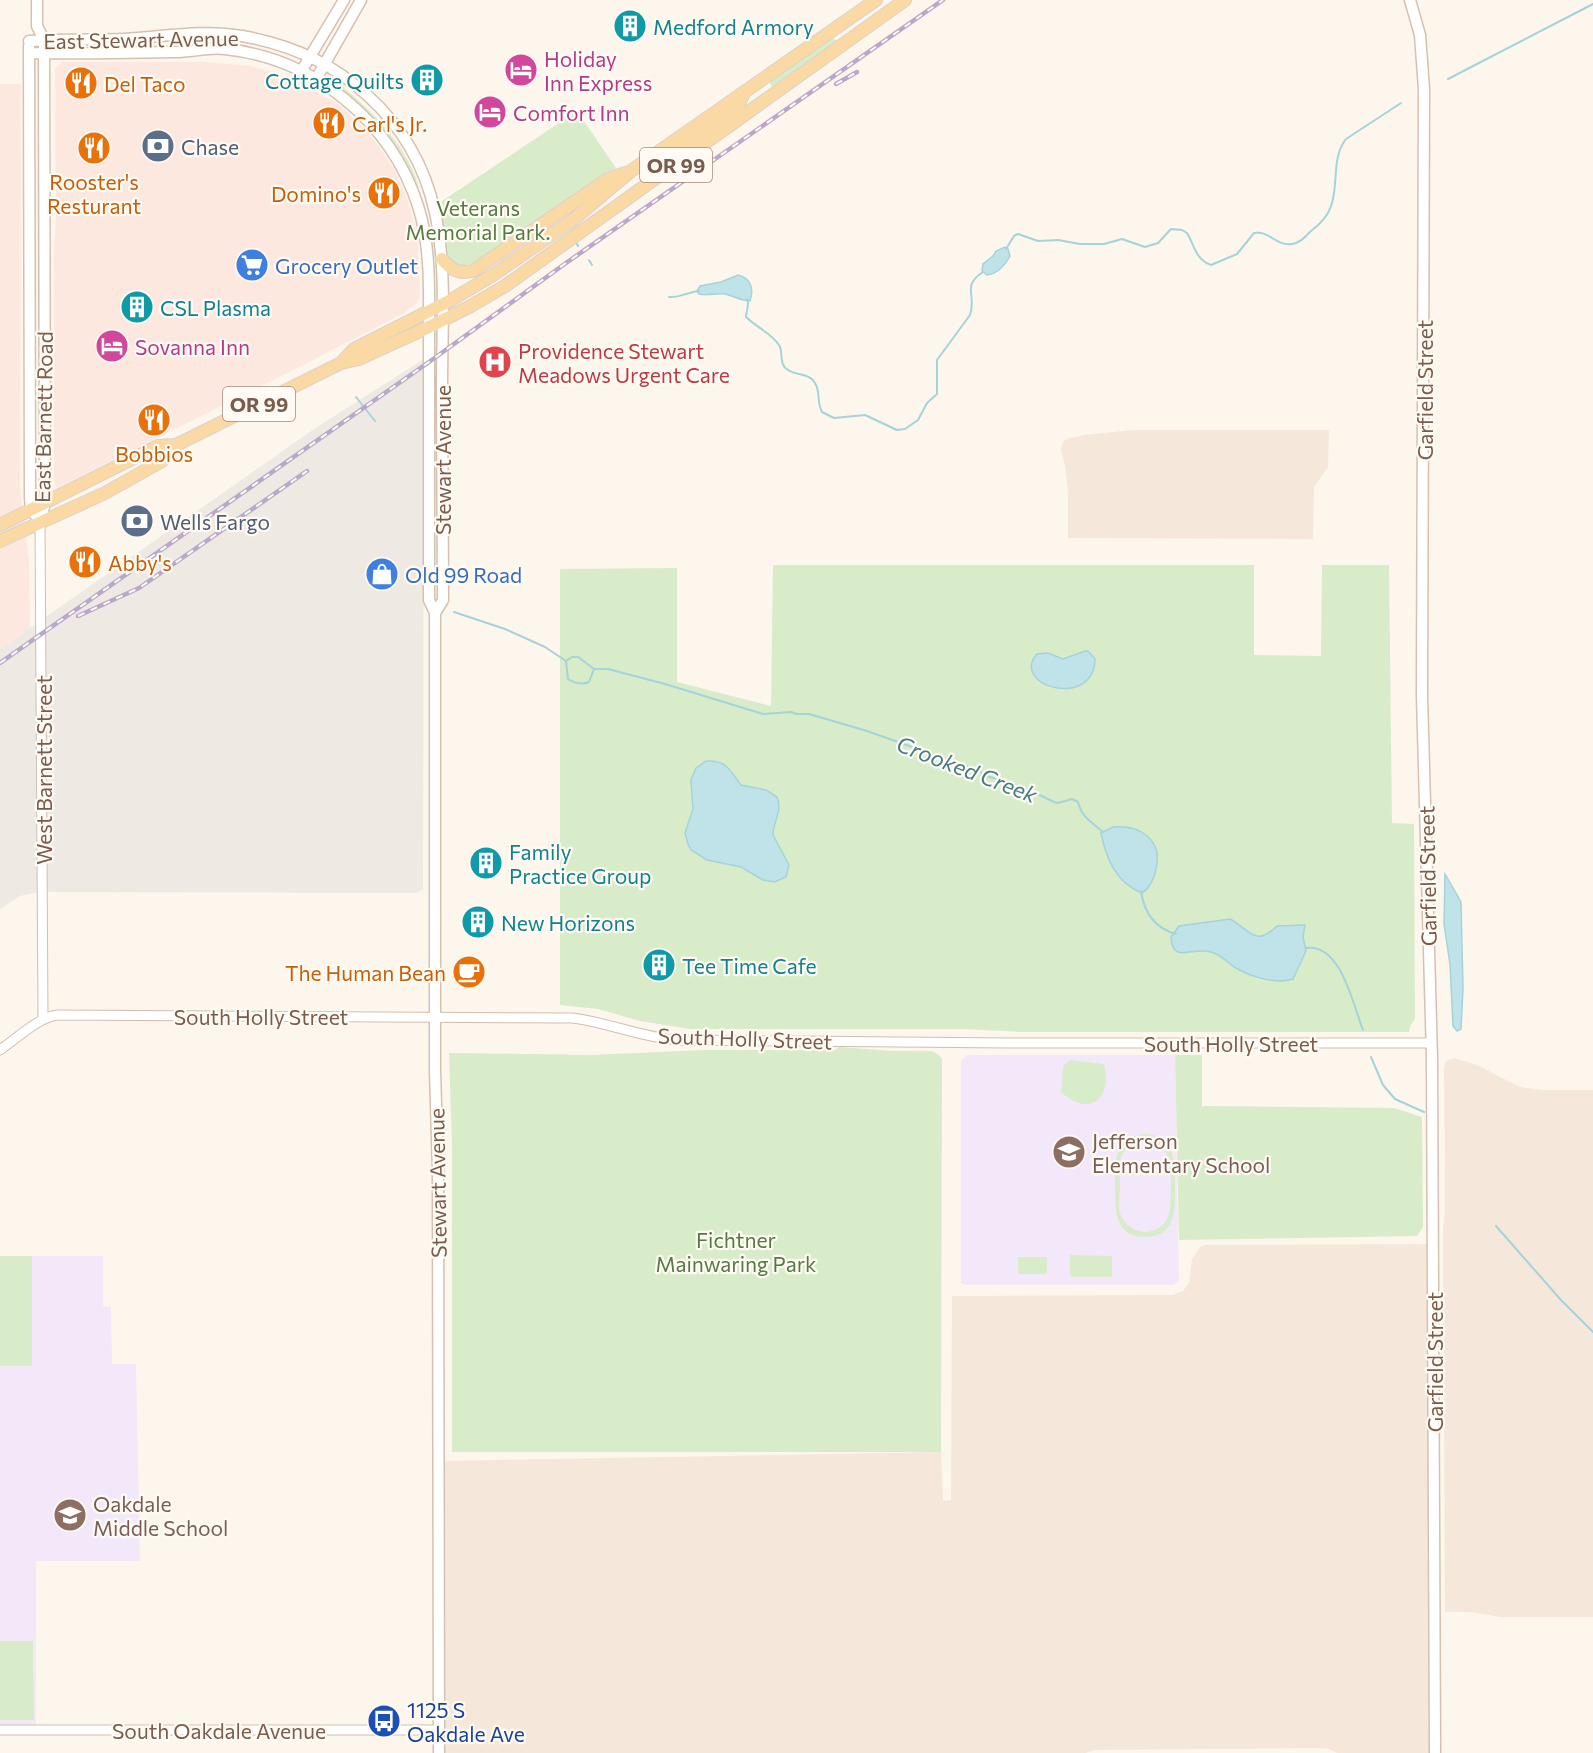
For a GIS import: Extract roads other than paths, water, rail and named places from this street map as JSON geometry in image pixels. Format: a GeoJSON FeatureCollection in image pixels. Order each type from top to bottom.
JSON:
{"type":"FeatureCollection","features":[{"type":"Feature","properties":{"kind":"main road","name":"East Barnett Road"},"geometry":{"type":"LineString","coordinates":[[37,0],[37,26],[44,40],[45,503],[40,523]]}},
{"type":"Feature","properties":{"kind":"main road"},"geometry":{"type":"LineString","coordinates":[[302,70],[344,0]]}},
{"type":"Feature","properties":{"kind":"main road"},"geometry":{"type":"LineString","coordinates":[[316,79],[362,0]]}},
{"type":"Feature","properties":{"kind":"main road","name":"OR 99"},"geometry":{"type":"LineString","coordinates":[[341,363],[354,349],[493,275],[573,220],[631,171],[876,0]]}},
{"type":"Feature","properties":{"kind":"main road","name":"OR 99"},"geometry":{"type":"LineString","coordinates":[[0,541],[105,493],[162,460],[177,445],[341,363],[359,359],[429,327],[504,286],[905,0]]}},
{"type":"Feature","properties":{"kind":"main road","name":"Garfield Street"},"geometry":{"type":"LineString","coordinates":[[1410,0],[1420,35],[1424,80],[1422,695],[1431,1043],[1435,1753]]}},
{"type":"Feature","properties":{"kind":"main road","name":"East Barnett Road"},"geometry":{"type":"LineString","coordinates":[[37,26],[29,40],[31,509],[40,523]]}},
{"type":"Feature","properties":{"kind":"main road","name":"East Stewart Avenue"},"geometry":{"type":"LineString","coordinates":[[29,40],[125,39],[173,34],[239,35],[266,40],[325,64],[351,81],[383,110],[413,149],[431,198],[442,259],[442,304]]}},
{"type":"Feature","properties":{"kind":"main road","name":"East Stewart Avenue"},"geometry":{"type":"LineString","coordinates":[[29,53],[177,52],[223,48],[268,57],[302,70],[316,79],[343,98],[369,122],[383,138],[405,174],[423,223],[429,266],[429,311]]}},
{"type":"Feature","properties":{"kind":"main road"},"geometry":{"type":"LineString","coordinates":[[640,190],[660,164],[736,110],[745,91]]}},
{"type":"Feature","properties":{"kind":"main road"},"geometry":{"type":"LineString","coordinates":[[442,259],[454,271],[466,273],[473,271],[608,179],[631,171]]}},
{"type":"Feature","properties":{"kind":"main road","name":"Stewart Avenue"},"geometry":{"type":"LineString","coordinates":[[435,613],[442,600],[443,556],[442,304]]}},
{"type":"Feature","properties":{"kind":"main road","name":"Stewart Avenue"},"geometry":{"type":"LineString","coordinates":[[429,311],[429,600],[435,613],[439,1753]]}},
{"type":"Feature","properties":{"kind":"main road"},"geometry":{"type":"LineString","coordinates":[[30,337],[37,351],[37,388],[44,392]]}},
{"type":"Feature","properties":{"kind":"main road","name":"OR 99"},"geometry":{"type":"LineString","coordinates":[[0,525],[158,446],[177,445]]}},
{"type":"Feature","properties":{"kind":"main road"},"geometry":{"type":"LineString","coordinates":[[105,493],[121,474],[138,464],[136,457]]}},
{"type":"Feature","properties":{"kind":"main road"},"geometry":{"type":"LineString","coordinates":[[429,479],[436,503],[436,549],[438,554],[443,556]]}},
{"type":"Feature","properties":{"kind":"street","name":"West Barnett Street"},"geometry":{"type":"LineString","coordinates":[[40,523],[43,1018]]}},
{"type":"Feature","properties":{"kind":"street","name":"South Holly Street"},"geometry":{"type":"LineString","coordinates":[[43,1018],[54,1015],[572,1018],[592,1020],[654,1037],[676,1040],[1431,1043]]}},
{"type":"Feature","properties":{"kind":"street"},"geometry":{"type":"LineString","coordinates":[[0,1050],[43,1018]]}},
{"type":"Feature","properties":{"kind":"street","name":"South Oakdale Avenue"},"geometry":{"type":"LineString","coordinates":[[0,1730],[439,1730]]}},
{"type":"Feature","properties":{"kind":"water"},"geometry":{"type":"Polygon","coordinates":[[[1005,247],[1010,256],[998,271],[987,275],[982,271],[983,264],[996,251],[1005,247]]]}},
{"type":"Feature","properties":{"kind":"water"},"geometry":{"type":"Polygon","coordinates":[[[738,275],[749,281],[752,292],[750,301],[725,294],[699,294],[697,291],[700,286],[721,282],[738,275]]]}},
{"type":"Feature","properties":{"kind":"water"},"geometry":{"type":"Polygon","coordinates":[[[1088,651],[1095,659],[1091,675],[1082,684],[1069,688],[1055,688],[1043,683],[1034,675],[1031,665],[1037,654],[1048,653],[1063,659],[1088,651]]]}},
{"type":"Feature","properties":{"kind":"water"},"geometry":{"type":"Polygon","coordinates":[[[706,761],[724,764],[741,785],[766,790],[777,797],[779,807],[773,835],[789,865],[786,877],[775,882],[763,880],[741,867],[707,860],[691,850],[685,833],[693,809],[691,780],[696,768],[706,761]]]}},
{"type":"Feature","properties":{"kind":"water"},"geometry":{"type":"Polygon","coordinates":[[[1113,827],[1132,828],[1153,842],[1157,858],[1156,869],[1149,886],[1142,893],[1125,883],[1109,860],[1101,833],[1113,827]]]}},
{"type":"Feature","properties":{"kind":"water"},"geometry":{"type":"Polygon","coordinates":[[[1445,874],[1461,902],[1463,988],[1461,1029],[1457,1031],[1453,1026],[1450,964],[1444,924],[1445,874]]]}},
{"type":"Feature","properties":{"kind":"water"},"geometry":{"type":"Polygon","coordinates":[[[1230,919],[1257,936],[1263,936],[1277,926],[1305,925],[1303,937],[1306,951],[1293,979],[1279,981],[1263,979],[1234,967],[1214,953],[1204,951],[1185,953],[1175,950],[1172,945],[1171,937],[1179,926],[1230,919]]]}},
{"type":"Feature","properties":{"kind":"waterway"},"geometry":{"type":"LineString","coordinates":[[1448,79],[1593,4]]}},
{"type":"Feature","properties":{"kind":"waterway"},"geometry":{"type":"LineString","coordinates":[[1006,249],[1014,236],[1018,234],[1038,241],[1058,240],[1080,244],[1104,244],[1122,239],[1145,247],[1158,243],[1171,229],[1187,233],[1198,256],[1211,265],[1237,254],[1254,233],[1264,234],[1282,243],[1295,243],[1320,223],[1330,210],[1338,155],[1346,139],[1401,103]]}},
{"type":"Feature","properties":{"kind":"waterway"},"geometry":{"type":"LineString","coordinates":[[589,260],[592,265]]}},
{"type":"Feature","properties":{"kind":"waterway"},"geometry":{"type":"LineString","coordinates":[[747,299],[746,317],[779,345],[785,368],[807,376],[813,381],[817,388],[822,412],[834,418],[865,415],[897,430],[905,429],[918,420],[927,403],[937,394],[937,360],[970,315],[971,286],[976,277],[983,272]]}},
{"type":"Feature","properties":{"kind":"waterway"},"geometry":{"type":"LineString","coordinates":[[669,297],[699,291]]}},
{"type":"Feature","properties":{"kind":"waterway","name":"Crooked Creek"},"geometry":{"type":"LineString","coordinates":[[356,397],[375,421]]}},
{"type":"Feature","properties":{"kind":"waterway","name":"Crooked Creek"},"geometry":{"type":"LineString","coordinates":[[454,612],[505,629],[545,647],[566,661],[572,657],[578,657],[594,669],[608,669],[665,684],[763,714],[791,712],[809,714],[867,731],[977,770],[1054,802],[1072,799],[1078,802],[1085,816],[1103,832]]}},
{"type":"Feature","properties":{"kind":"waterway","name":"Crooked Creek"},"geometry":{"type":"LineString","coordinates":[[566,661],[568,679],[575,682],[589,682],[594,669]]}},
{"type":"Feature","properties":{"kind":"waterway","name":"Crooked Creek"},"geometry":{"type":"LineString","coordinates":[[1141,891],[1151,918],[1162,928],[1176,934]]}},
{"type":"Feature","properties":{"kind":"waterway","name":"Crooked Creek"},"geometry":{"type":"LineString","coordinates":[[1306,948],[1318,949],[1328,955],[1337,965],[1350,992],[1363,1030]]}},
{"type":"Feature","properties":{"kind":"waterway"},"geometry":{"type":"LineString","coordinates":[[1371,1057],[1383,1085],[1395,1099],[1424,1112]]}},
{"type":"Feature","properties":{"kind":"waterway"},"geometry":{"type":"LineString","coordinates":[[1496,1226],[1561,1300],[1593,1332]]}},
{"type":"Feature","properties":{"kind":"railway"},"geometry":{"type":"LineString","coordinates":[[0,663],[943,0]]}},
{"type":"Feature","properties":{"kind":"railway"},"geometry":{"type":"LineString","coordinates":[[836,84],[857,72]]}},
{"type":"Feature","properties":{"kind":"railway"},"geometry":{"type":"LineString","coordinates":[[78,616],[139,588],[307,471]]}},
{"type":"Feature","properties":{"kind":"place","name":"Medford Armory"},"geometry":{"type":"Point","coordinates":[630,26]}},
{"type":"Feature","properties":{"kind":"place","name":"Holiday Inn Express"},"geometry":{"type":"Point","coordinates":[521,70]}},
{"type":"Feature","properties":{"kind":"place","name":"Cottage Quilts"},"geometry":{"type":"Point","coordinates":[427,80]}},
{"type":"Feature","properties":{"kind":"place","name":"Del Taco"},"geometry":{"type":"Point","coordinates":[81,83]}},
{"type":"Feature","properties":{"kind":"place","name":"Comfort Inn"},"geometry":{"type":"Point","coordinates":[490,112]}},
{"type":"Feature","properties":{"kind":"place","name":"Carl's Jr."},"geometry":{"type":"Point","coordinates":[329,123]}},
{"type":"Feature","properties":{"kind":"place","name":"Chase"},"geometry":{"type":"Point","coordinates":[158,146]}},
{"type":"Feature","properties":{"kind":"place","name":"Rooster's Resturant"},"geometry":{"type":"Point","coordinates":[94,148]}},
{"type":"Feature","properties":{"kind":"place","name":"Domino's"},"geometry":{"type":"Point","coordinates":[384,193]}},
{"type":"Feature","properties":{"kind":"place","name":"Grocery Outlet"},"geometry":{"type":"Point","coordinates":[252,265]}},
{"type":"Feature","properties":{"kind":"place","name":"CSL Plasma"},"geometry":{"type":"Point","coordinates":[137,307]}},
{"type":"Feature","properties":{"kind":"place","name":"Sovanna Inn"},"geometry":{"type":"Point","coordinates":[112,346]}},
{"type":"Feature","properties":{"kind":"place","name":"Providence Stewart Meadows Urgent Care"},"geometry":{"type":"Point","coordinates":[495,362]}},
{"type":"Feature","properties":{"kind":"place","name":"Bobbios"},"geometry":{"type":"Point","coordinates":[154,420]}},
{"type":"Feature","properties":{"kind":"place","name":"Wells Fargo"},"geometry":{"type":"Point","coordinates":[137,521]}},
{"type":"Feature","properties":{"kind":"place","name":"Abby's"},"geometry":{"type":"Point","coordinates":[85,562]}},
{"type":"Feature","properties":{"kind":"place","name":"Old 99 Road"},"geometry":{"type":"Point","coordinates":[382,574]}},
{"type":"Feature","properties":{"kind":"place","name":"Family Practice Group"},"geometry":{"type":"Point","coordinates":[486,863]}},
{"type":"Feature","properties":{"kind":"place","name":"New Horizons"},"geometry":{"type":"Point","coordinates":[478,922]}},
{"type":"Feature","properties":{"kind":"place","name":"Tee Time Cafe"},"geometry":{"type":"Point","coordinates":[659,965]}},
{"type":"Feature","properties":{"kind":"place","name":"The Human Bean"},"geometry":{"type":"Point","coordinates":[469,972]}},
{"type":"Feature","properties":{"kind":"place","name":"Jefferson Elementary School"},"geometry":{"type":"Point","coordinates":[1069,1152]}},
{"type":"Feature","properties":{"kind":"place","name":"Oakdale Middle School"},"geometry":{"type":"Point","coordinates":[70,1515]}},
{"type":"Feature","properties":{"kind":"place","name":"1125 S Oakdale Ave"},"geometry":{"type":"Point","coordinates":[384,1721]}},
{"type":"Feature","properties":{"kind":"park label","name":"Veterans Memorial Park."},"geometry":{"type":"Point","coordinates":[478,219]}},
{"type":"Feature","properties":{"kind":"park label","name":"Fichtner Mainwaring Park"},"geometry":{"type":"Point","coordinates":[736,1251]}}]}
